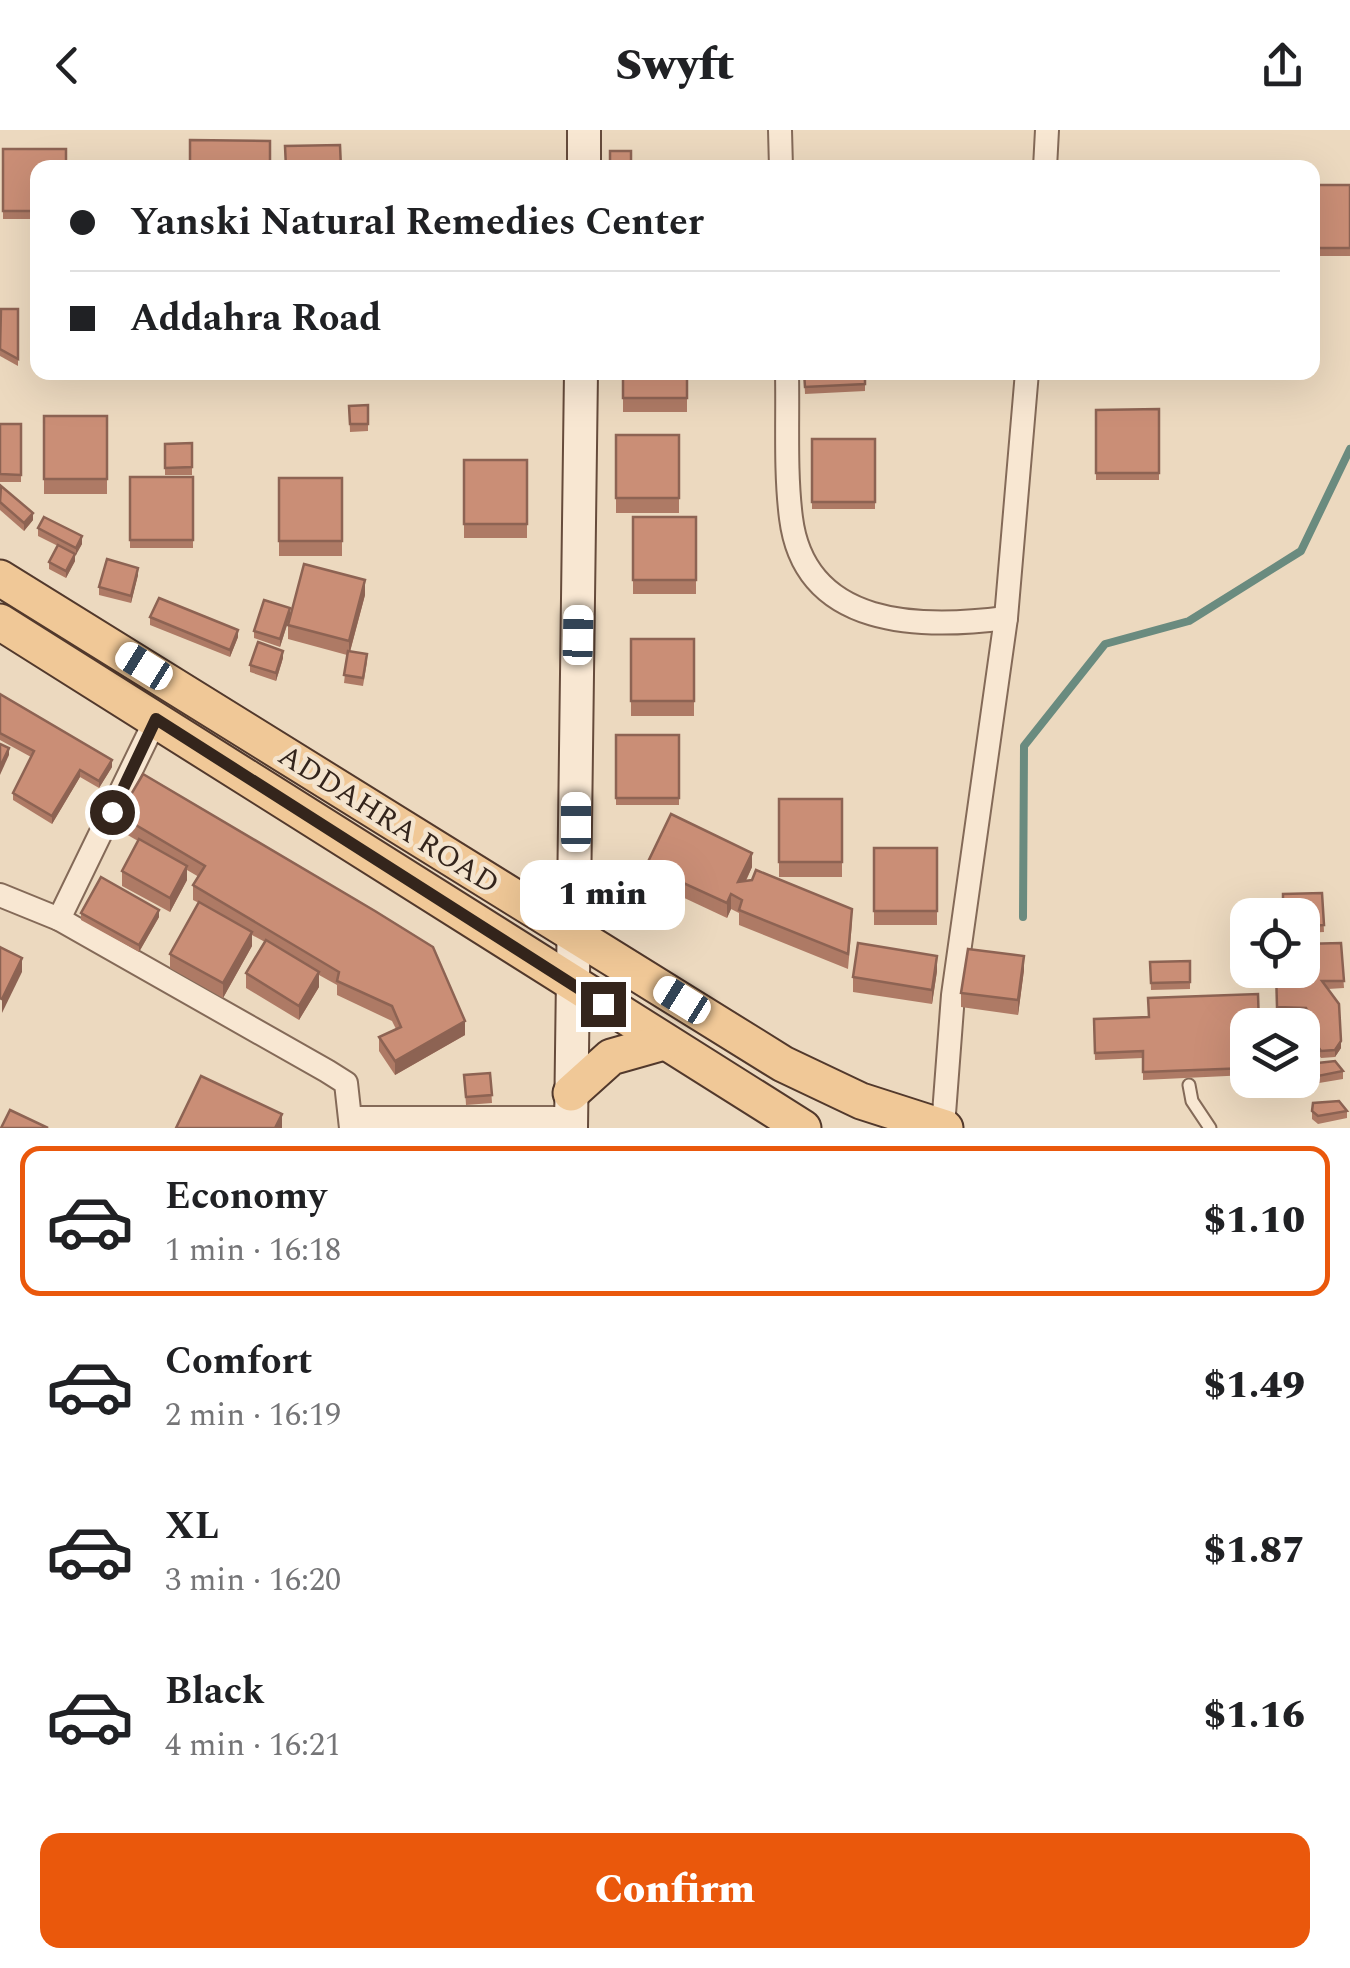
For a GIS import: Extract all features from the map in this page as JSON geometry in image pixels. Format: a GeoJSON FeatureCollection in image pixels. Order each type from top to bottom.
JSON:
{"type":"FeatureCollection","features":[{"type":"Feature","properties":{"kind":"main road"},"geometry":{"type":"LineString","coordinates":[[584,130],[584,160]]}},
{"type":"Feature","properties":{"kind":"main road"},"geometry":{"type":"LineString","coordinates":[[571,1113],[582,380]]}},
{"type":"Feature","properties":{"kind":"main road","name":"ADDAHRA ROAD"},"geometry":{"type":"LineString","coordinates":[[0,578],[783,1064],[860,1101],[944,1128]]}},
{"type":"Feature","properties":{"kind":"main road","name":"ADDAHRA ROAD"},"geometry":{"type":"LineString","coordinates":[[0,622],[804,1128]]}},
{"type":"Feature","properties":{"kind":"main road"},"geometry":{"type":"LineString","coordinates":[[571,1113],[612,1057],[664,1042]]}},
{"type":"Feature","properties":{"kind":"street"},"geometry":{"type":"LineString","coordinates":[[780,130],[781,160]]}},
{"type":"Feature","properties":{"kind":"street"},"geometry":{"type":"LineString","coordinates":[[1045,160],[1047,130]]}},
{"type":"Feature","properties":{"kind":"street"},"geometry":{"type":"LineString","coordinates":[[787,380],[791,519],[808,568],[841,599],[882,619],[909,625],[955,625],[1006,618]]}},
{"type":"Feature","properties":{"kind":"street"},"geometry":{"type":"LineString","coordinates":[[944,1128],[953,995],[1006,618],[1027,380]]}},
{"type":"Feature","properties":{"kind":"street"},"geometry":{"type":"LineString","coordinates":[[58,919],[156,719]]}},
{"type":"Feature","properties":{"kind":"street"},"geometry":{"type":"LineString","coordinates":[[0,896],[58,919],[346,1083],[351,1123],[571,1113]]}},
{"type":"Feature","properties":{"kind":"lane"},"geometry":{"type":"LineString","coordinates":[[1189,1084],[1192,1101],[1210,1128]]}},
{"type":"Feature","properties":{"kind":"building"},"geometry":{"type":"Polygon","coordinates":[[[190,140],[270,141],[270,160],[190,160],[190,140]]]}},
{"type":"Feature","properties":{"kind":"building"},"geometry":{"type":"Polygon","coordinates":[[[340,145],[341,160],[286,160],[285,146],[340,145]]]}},
{"type":"Feature","properties":{"kind":"building"},"geometry":{"type":"Polygon","coordinates":[[[3,149],[66,149],[66,160],[30,160],[30,211],[3,211],[3,149]]]}},
{"type":"Feature","properties":{"kind":"building"},"geometry":{"type":"Polygon","coordinates":[[[610,151],[631,151],[631,160],[610,160],[610,151]]]}},
{"type":"Feature","properties":{"kind":"building"},"geometry":{"type":"Polygon","coordinates":[[[1320,185],[1350,185],[1350,248],[1320,248],[1320,185]]]}},
{"type":"Feature","properties":{"kind":"building"},"geometry":{"type":"Polygon","coordinates":[[[1,309],[18,309],[18,359],[0,349],[1,309]]]}},
{"type":"Feature","properties":{"kind":"building"},"geometry":{"type":"Polygon","coordinates":[[[623,380],[687,380],[687,398],[623,398],[623,380]]]}},
{"type":"Feature","properties":{"kind":"building"},"geometry":{"type":"Polygon","coordinates":[[[805,380],[865,380],[865,384],[805,387],[805,380]]]}},
{"type":"Feature","properties":{"kind":"building"},"geometry":{"type":"Polygon","coordinates":[[[368,405],[368,424],[350,424],[349,406],[368,405]]]}},
{"type":"Feature","properties":{"kind":"building"},"geometry":{"type":"Polygon","coordinates":[[[1159,409],[1159,473],[1096,473],[1096,410],[1159,409]]]}},
{"type":"Feature","properties":{"kind":"building"},"geometry":{"type":"Polygon","coordinates":[[[44,416],[107,416],[107,479],[44,479],[44,416]]]}},
{"type":"Feature","properties":{"kind":"building"},"geometry":{"type":"Polygon","coordinates":[[[0,424],[21,424],[21,475],[0,474],[0,424]]]}},
{"type":"Feature","properties":{"kind":"building"},"geometry":{"type":"Polygon","coordinates":[[[616,435],[679,435],[679,498],[616,498],[616,435]]]}},
{"type":"Feature","properties":{"kind":"building"},"geometry":{"type":"Polygon","coordinates":[[[812,439],[875,439],[875,502],[812,502],[812,439]]]}},
{"type":"Feature","properties":{"kind":"building"},"geometry":{"type":"Polygon","coordinates":[[[192,443],[192,467],[165,468],[165,444],[192,443]]]}},
{"type":"Feature","properties":{"kind":"building"},"geometry":{"type":"Polygon","coordinates":[[[464,460],[527,460],[527,524],[464,524],[464,460]]]}},
{"type":"Feature","properties":{"kind":"building"},"geometry":{"type":"Polygon","coordinates":[[[130,477],[193,477],[193,540],[130,540],[130,477]]]}},
{"type":"Feature","properties":{"kind":"building"},"geometry":{"type":"Polygon","coordinates":[[[279,478],[342,478],[342,541],[279,541],[279,478]]]}},
{"type":"Feature","properties":{"kind":"building"},"geometry":{"type":"Polygon","coordinates":[[[1,486],[33,513],[24,523],[0,502],[1,486]]]}},
{"type":"Feature","properties":{"kind":"building"},"geometry":{"type":"Polygon","coordinates":[[[44,517],[82,536],[76,548],[38,528],[44,517]]]}},
{"type":"Feature","properties":{"kind":"building"},"geometry":{"type":"Polygon","coordinates":[[[633,517],[696,517],[696,580],[633,580],[633,517]]]}},
{"type":"Feature","properties":{"kind":"building"},"geometry":{"type":"Polygon","coordinates":[[[58,545],[75,554],[66,571],[49,562],[58,545]]]}},
{"type":"Feature","properties":{"kind":"building"},"geometry":{"type":"Polygon","coordinates":[[[107,559],[138,568],[131,596],[99,587],[107,559]]]}},
{"type":"Feature","properties":{"kind":"building"},"geometry":{"type":"Polygon","coordinates":[[[304,564],[365,580],[349,641],[288,625],[304,564]]]}},
{"type":"Feature","properties":{"kind":"building"},"geometry":{"type":"Polygon","coordinates":[[[159,598],[238,630],[230,650],[150,617],[159,598]]]}},
{"type":"Feature","properties":{"kind":"building"},"geometry":{"type":"Polygon","coordinates":[[[264,600],[290,608],[280,639],[254,631],[264,600]]]}},
{"type":"Feature","properties":{"kind":"building"},"geometry":{"type":"Polygon","coordinates":[[[631,639],[694,639],[694,701],[631,701],[631,639]]]}},
{"type":"Feature","properties":{"kind":"building"},"geometry":{"type":"Polygon","coordinates":[[[258,642],[283,651],[276,673],[250,665],[258,642]]]}},
{"type":"Feature","properties":{"kind":"building"},"geometry":{"type":"Polygon","coordinates":[[[348,651],[367,654],[363,678],[344,675],[348,651]]]}},
{"type":"Feature","properties":{"kind":"building"},"geometry":{"type":"Polygon","coordinates":[[[0,694],[112,760],[99,781],[80,770],[52,816],[13,793],[34,751],[0,733],[0,694]]]}},
{"type":"Feature","properties":{"kind":"building"},"geometry":{"type":"Polygon","coordinates":[[[616,735],[679,735],[679,798],[616,798],[616,735]]]}},
{"type":"Feature","properties":{"kind":"building"},"geometry":{"type":"Polygon","coordinates":[[[0,744],[9,748],[0,767],[0,744]]]}},
{"type":"Feature","properties":{"kind":"building"},"geometry":{"type":"Polygon","coordinates":[[[143,774],[433,947],[465,1021],[395,1061],[379,1037],[401,1027],[392,1006],[337,981],[339,972],[193,885],[205,866],[119,815],[143,774]]]}},
{"type":"Feature","properties":{"kind":"building"},"geometry":{"type":"Polygon","coordinates":[[[779,799],[842,799],[842,862],[779,862],[779,799]]]}},
{"type":"Feature","properties":{"kind":"building"},"geometry":{"type":"Polygon","coordinates":[[[671,814],[752,853],[738,882],[752,880],[756,870],[852,909],[848,954],[739,910],[742,900],[731,894],[727,903],[646,866],[671,814]]]}},
{"type":"Feature","properties":{"kind":"building"},"geometry":{"type":"Polygon","coordinates":[[[139,839],[187,866],[170,898],[122,871],[139,839]]]}},
{"type":"Feature","properties":{"kind":"building"},"geometry":{"type":"Polygon","coordinates":[[[874,848],[937,848],[937,911],[874,911],[874,848]]]}},
{"type":"Feature","properties":{"kind":"building"},"geometry":{"type":"Polygon","coordinates":[[[101,877],[159,910],[139,945],[81,913],[101,877]]]}},
{"type":"Feature","properties":{"kind":"building"},"geometry":{"type":"Polygon","coordinates":[[[1322,893],[1324,925],[1320,925],[1320,898],[1283,898],[1283,894],[1322,893]]]}},
{"type":"Feature","properties":{"kind":"building"},"geometry":{"type":"Polygon","coordinates":[[[199,902],[252,932],[223,983],[170,954],[199,902]]]}},
{"type":"Feature","properties":{"kind":"building"},"geometry":{"type":"Polygon","coordinates":[[[266,940],[319,972],[299,1006],[246,973],[266,940]]]}},
{"type":"Feature","properties":{"kind":"building"},"geometry":{"type":"Polygon","coordinates":[[[858,943],[937,956],[932,990],[853,977],[858,943]]]}},
{"type":"Feature","properties":{"kind":"building"},"geometry":{"type":"Polygon","coordinates":[[[1341,943],[1344,981],[1322,981],[1339,1004],[1341,1041],[1335,1050],[1320,1050],[1320,1008],[1277,1007],[1276,988],[1320,988],[1320,944],[1341,943]]]}},
{"type":"Feature","properties":{"kind":"building"},"geometry":{"type":"Polygon","coordinates":[[[0,947],[22,958],[2,999],[0,998],[0,947]]]}},
{"type":"Feature","properties":{"kind":"building"},"geometry":{"type":"Polygon","coordinates":[[[968,949],[1024,956],[1018,1000],[961,993],[968,949]]]}},
{"type":"Feature","properties":{"kind":"building"},"geometry":{"type":"Polygon","coordinates":[[[1190,961],[1190,982],[1151,983],[1150,962],[1190,961]]]}},
{"type":"Feature","properties":{"kind":"building"},"geometry":{"type":"Polygon","coordinates":[[[1258,994],[1258,1008],[1230,1008],[1230,1069],[1143,1072],[1143,1051],[1095,1053],[1094,1019],[1149,1017],[1148,998],[1258,994]]]}},
{"type":"Feature","properties":{"kind":"building"},"geometry":{"type":"Polygon","coordinates":[[[1335,1061],[1343,1071],[1320,1076],[1320,1063],[1335,1061]]]}},
{"type":"Feature","properties":{"kind":"building"},"geometry":{"type":"Polygon","coordinates":[[[490,1073],[492,1095],[466,1097],[464,1075],[490,1073]]]}},
{"type":"Feature","properties":{"kind":"building"},"geometry":{"type":"Polygon","coordinates":[[[201,1076],[282,1114],[275,1128],[176,1128],[201,1076]]]}},
{"type":"Feature","properties":{"kind":"building"},"geometry":{"type":"Polygon","coordinates":[[[1339,1101],[1347,1111],[1318,1116],[1312,1111],[1313,1103],[1339,1101]]]}},
{"type":"Feature","properties":{"kind":"building"},"geometry":{"type":"Polygon","coordinates":[[[10,1110],[48,1128],[1,1128],[10,1110]]]}},
{"type":"Feature","properties":{"kind":"waterway"},"geometry":{"type":"LineString","coordinates":[[1023,917],[1024,746],[1105,644],[1189,621],[1301,551],[1350,449]]}},
{"type":"Feature","properties":{"kind":"route"},"geometry":{"type":"LineString","coordinates":[[112,812],[156,719],[603,1004]]}}]}
